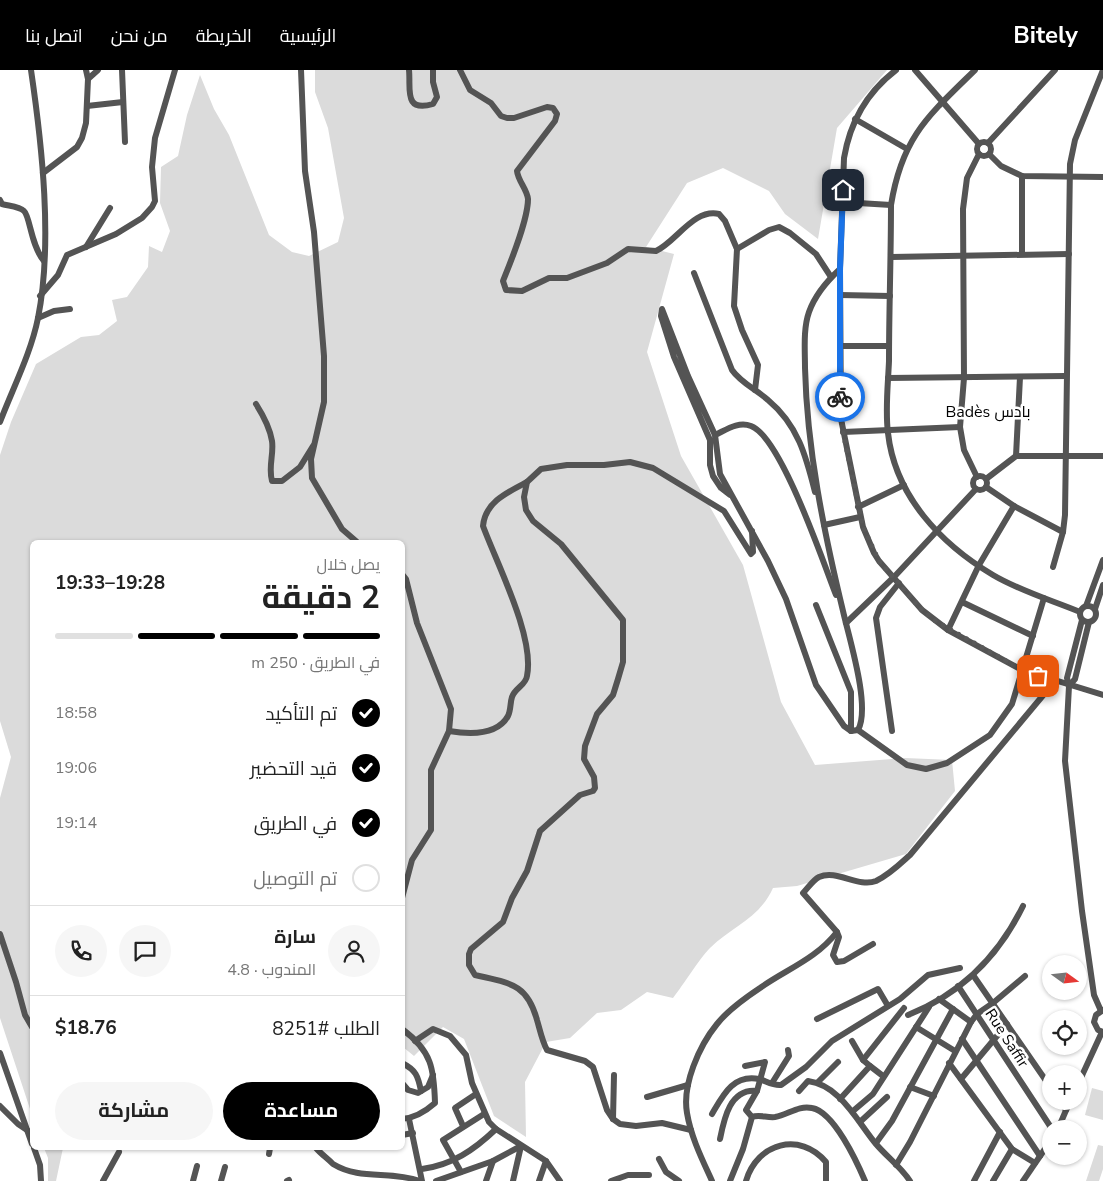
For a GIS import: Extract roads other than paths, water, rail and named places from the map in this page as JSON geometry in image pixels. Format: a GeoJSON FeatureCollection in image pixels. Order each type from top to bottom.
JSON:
{"type":"FeatureCollection","features":[{"type":"Feature","properties":{"kind":"street"},"geometry":{"type":"LineString","coordinates":[[0,422],[38,318],[44,261],[43,173],[31,70]]}},
{"type":"Feature","properties":{"kind":"street"},"geometry":{"type":"LineString","coordinates":[[43,173],[80,144],[85,132],[88,79],[86,70]]}},
{"type":"Feature","properties":{"kind":"street"},"geometry":{"type":"LineString","coordinates":[[88,79],[98,70]]}},
{"type":"Feature","properties":{"kind":"street"},"geometry":{"type":"LineString","coordinates":[[122,70],[124,142]]}},
{"type":"Feature","properties":{"kind":"street"},"geometry":{"type":"LineString","coordinates":[[40,296],[58,275],[65,257],[116,234],[142,218],[152,208],[154,201],[152,167],[155,138],[174,70]]}},
{"type":"Feature","properties":{"kind":"street"},"geometry":{"type":"LineString","coordinates":[[301,70],[305,171],[314,232],[324,356],[324,402],[311,458],[312,478],[342,529],[355,540]]}},
{"type":"Feature","properties":{"kind":"street"},"geometry":{"type":"LineString","coordinates":[[409,70],[409,96],[412,102],[425,106],[433,104],[437,97],[433,70]]}},
{"type":"Feature","properties":{"kind":"street"},"geometry":{"type":"LineString","coordinates":[[460,70],[470,90],[491,103],[501,116],[514,118],[547,107],[553,108],[557,114],[551,126],[517,171],[527,195],[527,206],[510,265],[503,281],[506,290],[516,292],[549,278],[567,278],[606,263],[628,249],[656,251],[691,223],[710,212],[722,216],[737,249],[734,306],[742,330],[758,365],[755,390]]}},
{"type":"Feature","properties":{"kind":"street"},"geometry":{"type":"LineString","coordinates":[[896,70],[872,92],[855,119],[847,140],[844,158],[840,269],[840,401],[843,432],[863,527],[879,561],[922,610],[948,630],[1022,670],[1103,695]]}},
{"type":"Feature","properties":{"kind":"street"},"geometry":{"type":"LineString","coordinates":[[915,70],[979,144]]}},
{"type":"Feature","properties":{"kind":"street"},"geometry":{"type":"LineString","coordinates":[[975,70],[922,125],[907,149],[899,169],[891,205],[887,431],[890,448],[910,499],[935,531],[993,575],[1080,612]]}},
{"type":"Feature","properties":{"kind":"street"},"geometry":{"type":"LineString","coordinates":[[1053,568],[1064,532],[1070,176],[1075,140],[1103,70]]}},
{"type":"Feature","properties":{"kind":"street"},"geometry":{"type":"LineString","coordinates":[[979,144],[988,143],[1051,71]]}},
{"type":"Feature","properties":{"kind":"street"},"geometry":{"type":"LineString","coordinates":[[87,106],[123,102]]}},
{"type":"Feature","properties":{"kind":"street"},"geometry":{"type":"LineString","coordinates":[[855,119],[907,149]]}},
{"type":"Feature","properties":{"kind":"street"},"geometry":{"type":"LineString","coordinates":[[988,143],[990,147],[989,154]]}},
{"type":"Feature","properties":{"kind":"street"},"geometry":{"type":"LineString","coordinates":[[976,488],[974,481],[976,477],[964,450],[960,426],[964,378],[965,192],[970,169],[979,154],[977,148],[979,144]]}},
{"type":"Feature","properties":{"kind":"street"},"geometry":{"type":"LineString","coordinates":[[979,154],[984,156],[989,154]]}},
{"type":"Feature","properties":{"kind":"street"},"geometry":{"type":"LineString","coordinates":[[989,154],[1001,166],[1022,176],[1103,177]]}},
{"type":"Feature","properties":{"kind":"street"},"geometry":{"type":"LineString","coordinates":[[1022,176],[1022,253]]}},
{"type":"Feature","properties":{"kind":"street"},"geometry":{"type":"LineString","coordinates":[[0,200],[2,204],[22,209],[26,214],[32,241],[44,261]]}},
{"type":"Feature","properties":{"kind":"street"},"geometry":{"type":"LineString","coordinates":[[842,202],[891,205]]}},
{"type":"Feature","properties":{"kind":"street"},"geometry":{"type":"LineString","coordinates":[[86,246],[110,208]]}},
{"type":"Feature","properties":{"kind":"street"},"geometry":{"type":"LineString","coordinates":[[737,249],[769,230],[779,227],[816,254],[831,277]]}},
{"type":"Feature","properties":{"kind":"street"},"geometry":{"type":"LineString","coordinates":[[891,257],[1022,253],[1069,254]]}},
{"type":"Feature","properties":{"kind":"street"},"geometry":{"type":"LineString","coordinates":[[819,503],[806,385],[806,336],[808,318],[813,303],[831,277],[840,269]]}},
{"type":"Feature","properties":{"kind":"street"},"geometry":{"type":"LineString","coordinates":[[694,273],[729,365],[738,378],[780,411],[793,427],[805,452],[819,503],[843,613],[858,670],[862,719],[854,731]]}},
{"type":"Feature","properties":{"kind":"street"},"geometry":{"type":"LineString","coordinates":[[840,295],[890,296]]}},
{"type":"Feature","properties":{"kind":"street"},"geometry":{"type":"LineString","coordinates":[[38,318],[54,311],[70,309]]}},
{"type":"Feature","properties":{"kind":"street"},"geometry":{"type":"LineString","coordinates":[[730,495],[721,488],[713,476],[710,465],[710,440],[674,356],[660,316],[662,309],[688,376],[715,435],[718,467],[730,495],[752,531],[786,599],[816,685],[844,726],[907,765],[926,769],[947,763],[990,735],[1012,704],[1044,598]]}},
{"type":"Feature","properties":{"kind":"street"},"geometry":{"type":"LineString","coordinates":[[840,346],[889,346]]}},
{"type":"Feature","properties":{"kind":"street"},"geometry":{"type":"LineString","coordinates":[[888,378],[1066,376]]}},
{"type":"Feature","properties":{"kind":"street"},"geometry":{"type":"LineString","coordinates":[[1016,456],[1020,378]]}},
{"type":"Feature","properties":{"kind":"street"},"geometry":{"type":"LineString","coordinates":[[256,404],[263,414],[272,441],[270,474],[272,481],[282,481],[300,467],[314,445]]}},
{"type":"Feature","properties":{"kind":"street"},"geometry":{"type":"LineString","coordinates":[[715,435],[736,425],[746,424],[757,429],[769,442],[800,504],[843,613]]}},
{"type":"Feature","properties":{"kind":"street"},"geometry":{"type":"LineString","coordinates":[[843,432],[960,426]]}},
{"type":"Feature","properties":{"kind":"street"},"geometry":{"type":"LineString","coordinates":[[986,479],[1016,456],[1103,456]]}},
{"type":"Feature","properties":{"kind":"street"},"geometry":{"type":"LineString","coordinates":[[449,731],[473,735],[502,723],[508,716],[516,689],[526,680],[529,662],[521,622],[483,526],[487,510],[504,494],[527,482],[541,469],[567,465],[604,465],[630,462],[652,468],[724,511],[751,554],[753,552],[752,531]]}},
{"type":"Feature","properties":{"kind":"street"},"geometry":{"type":"LineString","coordinates":[[976,477],[982,476],[986,479]]}},
{"type":"Feature","properties":{"kind":"street"},"geometry":{"type":"LineString","coordinates":[[986,479],[986,487]]}},
{"type":"Feature","properties":{"kind":"street"},"geometry":{"type":"LineString","coordinates":[[527,482],[524,497],[526,510],[533,521],[561,544],[623,620],[623,662],[613,695],[598,714],[585,746],[584,759],[594,777],[596,788],[580,796],[540,831],[527,871],[512,898],[503,922],[471,949],[469,965],[475,975],[502,980],[523,990],[533,1005],[546,1048],[585,1061],[593,1067],[607,1110],[613,1119],[627,1126],[662,1123],[691,1130]]}},
{"type":"Feature","properties":{"kind":"street"},"geometry":{"type":"LineString","coordinates":[[858,507],[904,485]]}},
{"type":"Feature","properties":{"kind":"street"},"geometry":{"type":"LineString","coordinates":[[986,487],[1014,506],[1064,532]]}},
{"type":"Feature","properties":{"kind":"street"},"geometry":{"type":"LineString","coordinates":[[976,488],[982,490],[986,487]]}},
{"type":"Feature","properties":{"kind":"street"},"geometry":{"type":"LineString","coordinates":[[846,623],[894,577],[976,488]]}},
{"type":"Feature","properties":{"kind":"street"},"geometry":{"type":"LineString","coordinates":[[948,630],[979,565],[1014,506]]}},
{"type":"Feature","properties":{"kind":"street"},"geometry":{"type":"LineString","coordinates":[[824,525],[860,517]]}},
{"type":"Feature","properties":{"kind":"street"},"geometry":{"type":"LineString","coordinates":[[1080,612],[1086,606],[1103,560]]}},
{"type":"Feature","properties":{"kind":"street"},"geometry":{"type":"LineString","coordinates":[[405,577],[417,624],[451,709],[449,731],[431,770],[431,830],[412,860],[405,890]]}},
{"type":"Feature","properties":{"kind":"street"},"geometry":{"type":"LineString","coordinates":[[892,730],[876,618],[880,607],[899,583]]}},
{"type":"Feature","properties":{"kind":"street"},"geometry":{"type":"LineString","coordinates":[[1095,609],[1103,585]]}},
{"type":"Feature","properties":{"kind":"street"},"geometry":{"type":"LineString","coordinates":[[962,602],[1033,636]]}},
{"type":"Feature","properties":{"kind":"street"},"geometry":{"type":"LineString","coordinates":[[816,605],[851,692],[854,731]]}},
{"type":"Feature","properties":{"kind":"street"},"geometry":{"type":"LineString","coordinates":[[1082,620],[1089,622],[1100,618],[1095,609],[1086,606]]}},
{"type":"Feature","properties":{"kind":"street"},"geometry":{"type":"LineString","coordinates":[[1080,612],[1082,620],[1066,678],[1069,686],[1065,761],[1082,911],[1094,995],[1102,1010],[1096,1015],[1094,1022],[1102,1032],[1087,1065]]}},
{"type":"Feature","properties":{"kind":"street"},"geometry":{"type":"LineString","coordinates":[[1069,686],[1075,679],[1089,622]]}},
{"type":"Feature","properties":{"kind":"street"},"geometry":{"type":"LineString","coordinates":[[873,944],[844,961],[837,962],[833,955],[839,937],[803,893],[820,877],[828,875],[868,882],[875,881],[890,873],[910,855],[1055,681]]}},
{"type":"Feature","properties":{"kind":"street"},"geometry":{"type":"LineString","coordinates":[[908,1015],[930,1006],[974,975],[999,948],[1023,906]]}},
{"type":"Feature","properties":{"kind":"street"},"geometry":{"type":"LineString","coordinates":[[712,1181],[691,1130],[686,1111],[688,1085],[699,1055],[712,1033],[732,1009],[762,987],[806,961],[830,941],[836,932]]}},
{"type":"Feature","properties":{"kind":"street"},"geometry":{"type":"LineString","coordinates":[[0,934],[25,1015],[30,1024]]}},
{"type":"Feature","properties":{"kind":"street"},"geometry":{"type":"LineString","coordinates":[[712,1114],[729,1087],[740,1079],[761,1080],[781,1085],[806,1067],[832,1041],[900,999],[928,975],[960,968]]}},
{"type":"Feature","properties":{"kind":"street"},"geometry":{"type":"LineString","coordinates":[[974,975],[1042,1075]]}},
{"type":"Feature","properties":{"kind":"street"},"geometry":{"type":"LineString","coordinates":[[896,1165],[934,1096],[971,1022],[977,1014],[1025,976]]}},
{"type":"Feature","properties":{"kind":"street","name":"Rue Saffir"},"geometry":{"type":"LineString","coordinates":[[958,986],[1046,1120]]}},
{"type":"Feature","properties":{"kind":"street"},"geometry":{"type":"LineString","coordinates":[[817,1019],[878,989],[888,1006]]}},
{"type":"Feature","properties":{"kind":"street"},"geometry":{"type":"LineString","coordinates":[[900,999],[908,1015],[935,1040],[955,1051]]}},
{"type":"Feature","properties":{"kind":"street"},"geometry":{"type":"LineString","coordinates":[[939,999],[971,1022]]}},
{"type":"Feature","properties":{"kind":"street"},"geometry":{"type":"LineString","coordinates":[[853,1112],[873,1094],[930,1006]]}},
{"type":"Feature","properties":{"kind":"street"},"geometry":{"type":"LineString","coordinates":[[863,1060],[904,1008]]}},
{"type":"Feature","properties":{"kind":"street"},"geometry":{"type":"LineString","coordinates":[[876,1143],[892,1121],[953,1009]]}},
{"type":"Feature","properties":{"kind":"street"},"geometry":{"type":"LineString","coordinates":[[961,1080],[1008,1024]]}},
{"type":"Feature","properties":{"kind":"street"},"geometry":{"type":"LineString","coordinates":[[415,1041],[433,1029],[450,1036],[466,1055],[476,1094],[484,1114],[496,1129],[521,1146],[535,1152],[546,1161],[560,1181]]}},
{"type":"Feature","properties":{"kind":"street"},"geometry":{"type":"LineString","coordinates":[[317,1150],[342,1171],[356,1176],[407,1176],[421,1181],[422,1169],[413,1133],[406,1119],[427,1110],[435,1103],[434,1072],[424,1050],[405,1032]]}},
{"type":"Feature","properties":{"kind":"street"},"geometry":{"type":"LineString","coordinates":[[962,1039],[1040,1156]]}},
{"type":"Feature","properties":{"kind":"street"},"geometry":{"type":"LineString","coordinates":[[852,1041],[863,1060],[883,1076]]}},
{"type":"Feature","properties":{"kind":"street"},"geometry":{"type":"LineString","coordinates":[[772,1084],[789,1056],[788,1050]]}},
{"type":"Feature","properties":{"kind":"street"},"geometry":{"type":"LineString","coordinates":[[0,1053],[30,1138]]}},
{"type":"Feature","properties":{"kind":"street"},"geometry":{"type":"LineString","coordinates":[[745,1066],[765,1062],[757,1091],[746,1110],[752,1117],[775,1117],[796,1108],[812,1108],[822,1112],[831,1120],[858,1164],[865,1181]]}},
{"type":"Feature","properties":{"kind":"street"},"geometry":{"type":"LineString","coordinates":[[818,1082],[838,1062]]}},
{"type":"Feature","properties":{"kind":"street"},"geometry":{"type":"LineString","coordinates":[[949,1063],[1012,1149],[1035,1163]]}},
{"type":"Feature","properties":{"kind":"street"},"geometry":{"type":"LineString","coordinates":[[405,1064],[412,1068],[418,1075],[421,1091]]}},
{"type":"Feature","properties":{"kind":"street"},"geometry":{"type":"LineString","coordinates":[[840,1099],[870,1066]]}},
{"type":"Feature","properties":{"kind":"street"},"geometry":{"type":"LineString","coordinates":[[405,1086],[408,1090],[418,1093],[428,1087],[434,1072]]}},
{"type":"Feature","properties":{"kind":"street"},"geometry":{"type":"LineString","coordinates":[[613,1119],[614,1075]]}},
{"type":"Feature","properties":{"kind":"street"},"geometry":{"type":"LineString","coordinates":[[799,1091],[808,1081],[818,1082],[840,1099],[861,1121],[876,1143],[908,1180]]}},
{"type":"Feature","properties":{"kind":"street"},"geometry":{"type":"LineString","coordinates":[[647,1097],[688,1085]]}},
{"type":"Feature","properties":{"kind":"street"},"geometry":{"type":"LineString","coordinates":[[910,1087],[934,1096]]}},
{"type":"Feature","properties":{"kind":"street"},"geometry":{"type":"LineString","coordinates":[[720,1140],[724,1119],[734,1100],[746,1091],[757,1091]]}},
{"type":"Feature","properties":{"kind":"street"},"geometry":{"type":"LineString","coordinates":[[463,1126],[455,1108],[476,1094]]}},
{"type":"Feature","properties":{"kind":"street"},"geometry":{"type":"LineString","coordinates":[[861,1121],[887,1097]]}},
{"type":"Feature","properties":{"kind":"street"},"geometry":{"type":"LineString","coordinates":[[0,1106],[27,1130]]}},
{"type":"Feature","properties":{"kind":"street"},"geometry":{"type":"LineString","coordinates":[[1062,1120],[1066,1110]]}},
{"type":"Feature","properties":{"kind":"street"},"geometry":{"type":"LineString","coordinates":[[461,1172],[443,1140],[484,1114]]}},
{"type":"Feature","properties":{"kind":"street"},"geometry":{"type":"LineString","coordinates":[[730,1181],[752,1117]]}},
{"type":"Feature","properties":{"kind":"street"},"geometry":{"type":"LineString","coordinates":[[422,1169],[437,1167],[467,1154],[496,1129]]}},
{"type":"Feature","properties":{"kind":"street"},"geometry":{"type":"LineString","coordinates":[[974,1181],[1000,1132]]}},
{"type":"Feature","properties":{"kind":"street"},"geometry":{"type":"LineString","coordinates":[[405,1134],[413,1133]]}},
{"type":"Feature","properties":{"kind":"street"},"geometry":{"type":"LineString","coordinates":[[746,1181],[748,1172],[765,1150],[788,1145],[807,1146],[818,1152],[826,1162],[826,1181]]}},
{"type":"Feature","properties":{"kind":"street"},"geometry":{"type":"LineString","coordinates":[[436,1181],[493,1161],[521,1146]]}},
{"type":"Feature","properties":{"kind":"street"},"geometry":{"type":"LineString","coordinates":[[513,1181],[521,1146]]}},
{"type":"Feature","properties":{"kind":"street"},"geometry":{"type":"LineString","coordinates":[[993,1181],[1012,1149]]}},
{"type":"Feature","properties":{"kind":"street"},"geometry":{"type":"LineString","coordinates":[[35,1150],[40,1165],[41,1181]]}},
{"type":"Feature","properties":{"kind":"street"},"geometry":{"type":"LineString","coordinates":[[103,1181],[119,1152]]}},
{"type":"Feature","properties":{"kind":"street"},"geometry":{"type":"LineString","coordinates":[[1023,1181],[1042,1153]]}},
{"type":"Feature","properties":{"kind":"street"},"geometry":{"type":"LineString","coordinates":[[659,1159],[666,1172],[678,1181]]}},
{"type":"Feature","properties":{"kind":"street"},"geometry":{"type":"LineString","coordinates":[[486,1181],[493,1161]]}},
{"type":"Feature","properties":{"kind":"street"},"geometry":{"type":"LineString","coordinates":[[539,1181],[546,1161]]}},
{"type":"Feature","properties":{"kind":"street"},"geometry":{"type":"LineString","coordinates":[[193,1181],[197,1166]]}},
{"type":"Feature","properties":{"kind":"street"},"geometry":{"type":"LineString","coordinates":[[221,1181],[225,1167]]}},
{"type":"Feature","properties":{"kind":"street"},"geometry":{"type":"LineString","coordinates":[[611,1181],[628,1175],[649,1175]]}},
{"type":"Feature","properties":{"kind":"district","name":"Badès بادس"},"geometry":{"type":"Point","coordinates":[988,411]}}]}
